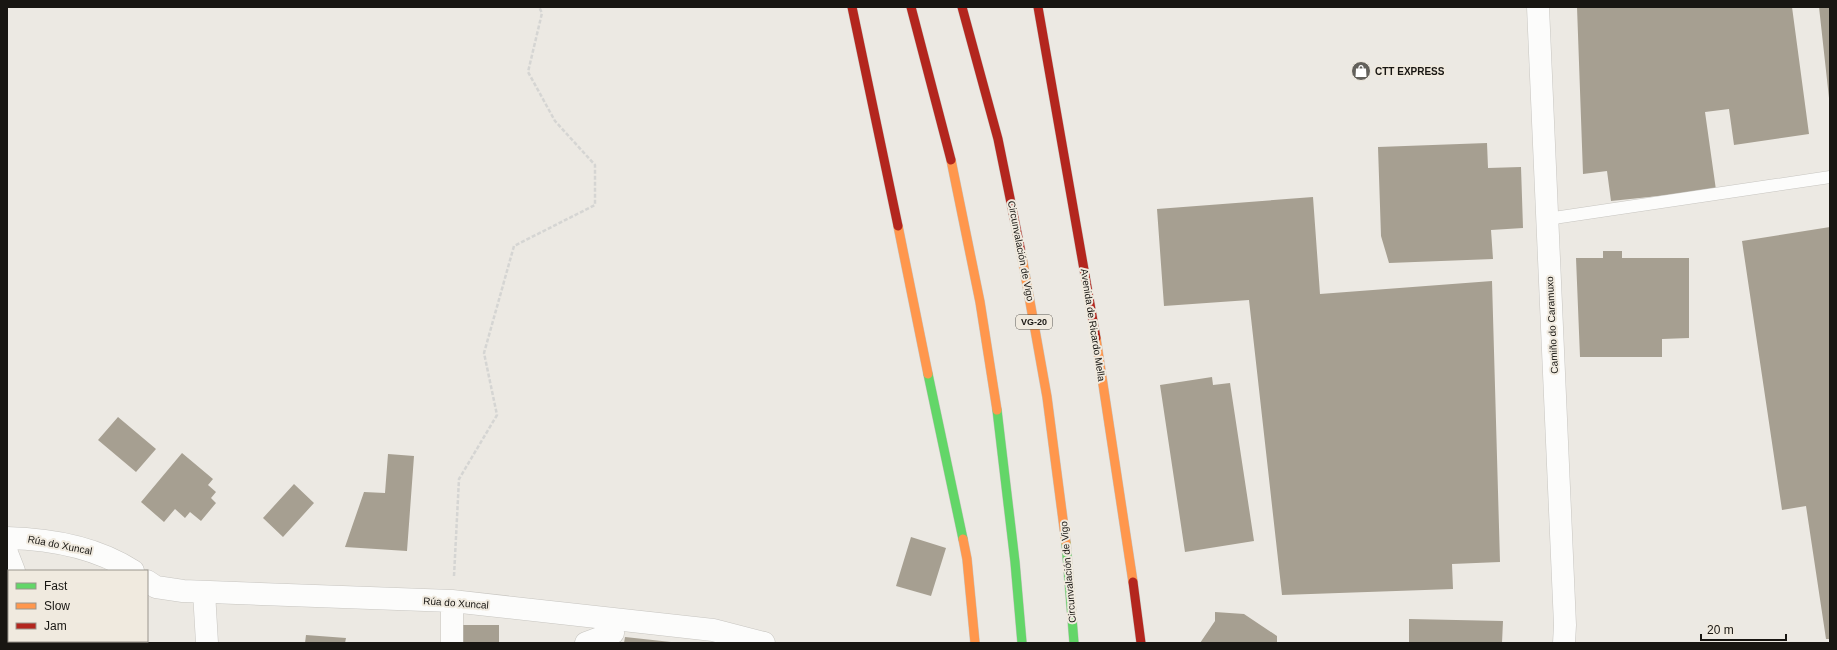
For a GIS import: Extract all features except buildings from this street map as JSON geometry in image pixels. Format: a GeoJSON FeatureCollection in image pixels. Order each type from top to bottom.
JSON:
{"type":"FeatureCollection","features":[{"type":"Feature","properties":{"kind":"main road"},"geometry":{"type":"LineString","coordinates":[[852,7],[967,560],[975,643]]}},
{"type":"Feature","properties":{"kind":"main road"},"geometry":{"type":"LineString","coordinates":[[911,7],[924,50],[947,143],[977,280],[998,410],[1012,531],[1022,643]]}},
{"type":"Feature","properties":{"kind":"main road","name":"Circunvalación de Vigo"},"geometry":{"type":"LineString","coordinates":[[962,7],[974,45],[1008,184],[1034,322],[1058,470],[1074,643]]}},
{"type":"Feature","properties":{"kind":"main road","name":"Avenida de Ricardo Mella"},"geometry":{"type":"LineString","coordinates":[[1038,7],[1072,190],[1131,569],[1141,643]]}},
{"type":"Feature","properties":{"kind":"street","name":"Camiño do Caramuxo"},"geometry":{"type":"LineString","coordinates":[[1538,7],[1565,617],[1564,643]]}},
{"type":"Feature","properties":{"kind":"street","name":"Rúa do Xuncal"},"geometry":{"type":"LineString","coordinates":[[7,538],[26,538],[92,551],[119,562],[131,570]]}},
{"type":"Feature","properties":{"kind":"street"},"geometry":{"type":"LineString","coordinates":[[7,553],[14,570]]}},
{"type":"Feature","properties":{"kind":"street","name":"Rúa do Xuncal"},"geometry":{"type":"LineString","coordinates":[[148,582],[156,587],[204,592],[452,601],[713,630],[764,643]]}},
{"type":"Feature","properties":{"kind":"street"},"geometry":{"type":"LineString","coordinates":[[204,592],[207,643]]}},
{"type":"Feature","properties":{"kind":"street"},"geometry":{"type":"LineString","coordinates":[[452,601],[452,643]]}},
{"type":"Feature","properties":{"kind":"street"},"geometry":{"type":"LineString","coordinates":[[586,643],[614,633]]}},
{"type":"Feature","properties":{"kind":"lane"},"geometry":{"type":"LineString","coordinates":[[1547,219],[1830,177]]}},
{"type":"Feature","properties":{"kind":"path"},"geometry":{"type":"LineString","coordinates":[[452,601],[459,479],[497,415],[484,353],[514,246],[595,205],[595,165],[555,121],[528,72],[542,13],[539,7]]}},
{"type":"Feature","properties":{"kind":"traffic: fast"},"geometry":{"type":"LineString","coordinates":[[928,374],[963,539]]}},
{"type":"Feature","properties":{"kind":"traffic: fast"},"geometry":{"type":"LineString","coordinates":[[997,410],[1015,562],[1022,643]]}},
{"type":"Feature","properties":{"kind":"traffic: fast"},"geometry":{"type":"LineString","coordinates":[[1066,543],[1074,643]]}},
{"type":"Feature","properties":{"kind":"traffic: slow"},"geometry":{"type":"LineString","coordinates":[[951,160],[980,302],[997,410]]}},
{"type":"Feature","properties":{"kind":"traffic: slow"},"geometry":{"type":"LineString","coordinates":[[898,226],[928,374]]}},
{"type":"Feature","properties":{"kind":"traffic: slow"},"geometry":{"type":"LineString","coordinates":[[1022,257],[1047,397],[1066,543]]}},
{"type":"Feature","properties":{"kind":"traffic: slow"},"geometry":{"type":"LineString","coordinates":[[1096,338],[1133,582]]}},
{"type":"Feature","properties":{"kind":"traffic: slow"},"geometry":{"type":"LineString","coordinates":[[963,539],[967,559],[975,643]]}},
{"type":"Feature","properties":{"kind":"traffic: jam"},"geometry":{"type":"LineString","coordinates":[[852,7],[898,226]]}},
{"type":"Feature","properties":{"kind":"traffic: jam"},"geometry":{"type":"LineString","coordinates":[[911,7],[951,160]]}},
{"type":"Feature","properties":{"kind":"traffic: jam"},"geometry":{"type":"LineString","coordinates":[[962,7],[998,139],[1022,257]]}},
{"type":"Feature","properties":{"kind":"traffic: jam"},"geometry":{"type":"LineString","coordinates":[[1038,7],[1096,338]]}},
{"type":"Feature","properties":{"kind":"traffic: jam"},"geometry":{"type":"LineString","coordinates":[[1133,582],[1141,643]]}},
{"type":"Feature","properties":{"kind":"place","name":"CTT EXPRESS"},"geometry":{"type":"Point","coordinates":[1361,71]}}]}
